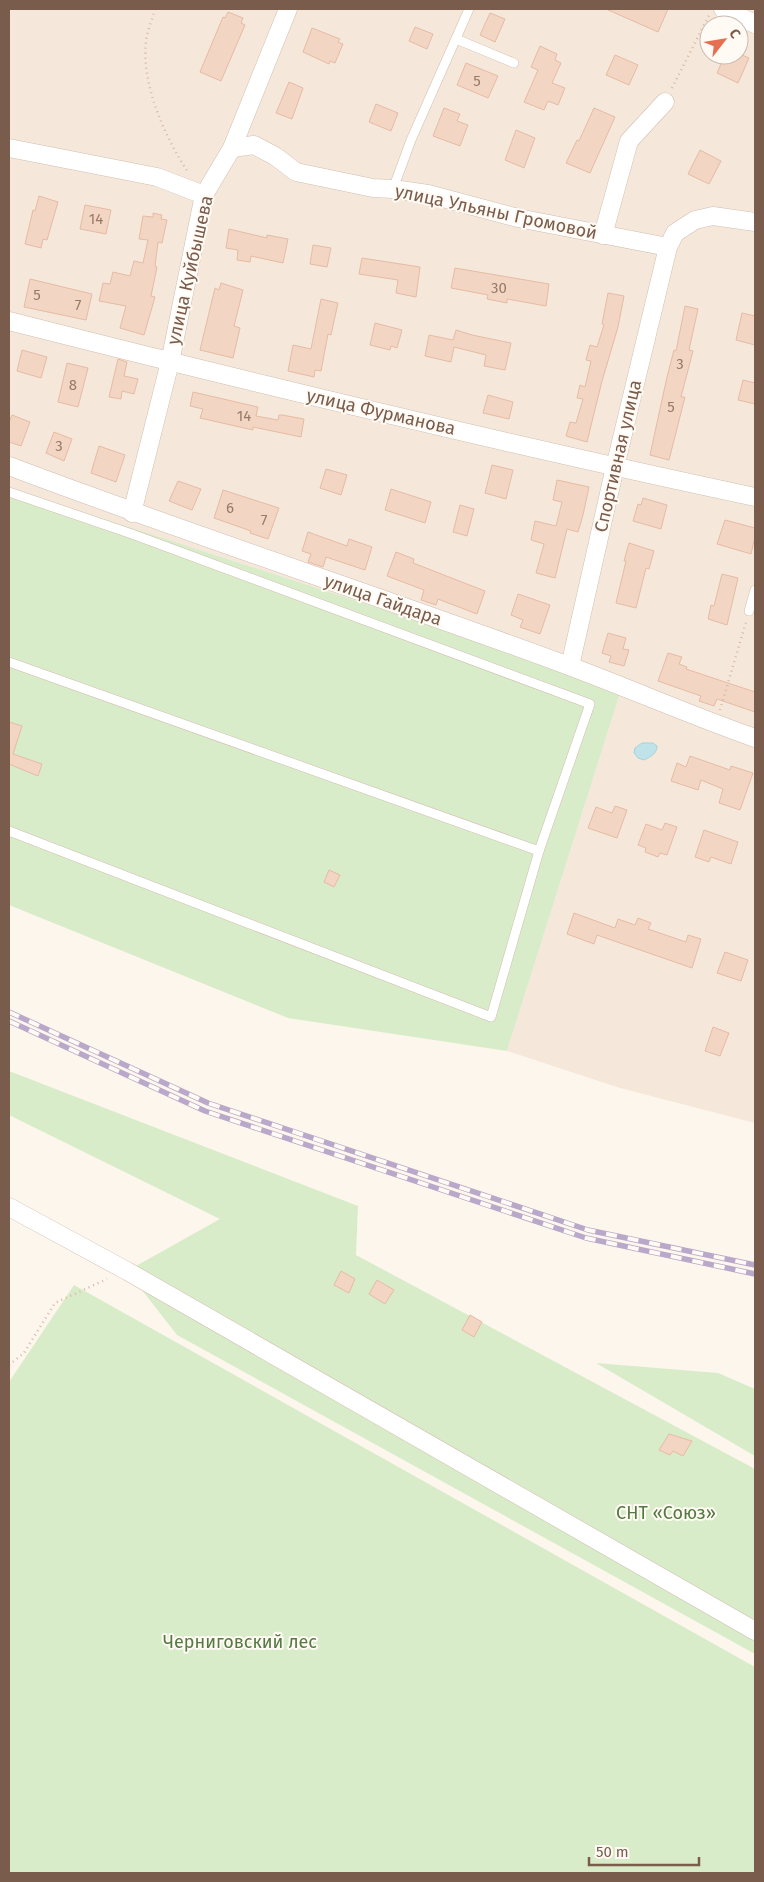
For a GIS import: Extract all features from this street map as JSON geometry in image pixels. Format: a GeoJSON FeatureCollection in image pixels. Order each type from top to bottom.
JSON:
{"type":"FeatureCollection","features":[{"type":"Feature","properties":{"kind":"street","name":"улица Куйбышева"},"geometry":{"type":"LineString","coordinates":[[132,513],[170,362],[204,195],[232,148],[288,9]]}},
{"type":"Feature","properties":{"kind":"street"},"geometry":{"type":"LineString","coordinates":[[723,9],[755,24]]}},
{"type":"Feature","properties":{"kind":"street"},"geometry":{"type":"LineString","coordinates":[[603,235],[629,141],[665,102]]}},
{"type":"Feature","properties":{"kind":"street","name":"улица Ульяны Громовой"},"geometry":{"type":"LineString","coordinates":[[232,148],[254,145],[275,156],[296,172],[373,188],[428,194],[518,218],[668,247]]}},
{"type":"Feature","properties":{"kind":"street"},"geometry":{"type":"LineString","coordinates":[[9,148],[157,176],[204,195]]}},
{"type":"Feature","properties":{"kind":"street"},"geometry":{"type":"LineString","coordinates":[[668,247],[675,233],[695,220],[713,216],[755,222]]}},
{"type":"Feature","properties":{"kind":"street","name":"Спортивная улица"},"geometry":{"type":"LineString","coordinates":[[570,666],[615,467],[668,247]]}},
{"type":"Feature","properties":{"kind":"street","name":"улица Фурманова"},"geometry":{"type":"LineString","coordinates":[[9,321],[170,362],[615,467],[755,497]]}},
{"type":"Feature","properties":{"kind":"street","name":"улица Гайдара"},"geometry":{"type":"LineString","coordinates":[[9,466],[132,513],[570,666],[621,691],[755,738]]}},
{"type":"Feature","properties":{"kind":"street"},"geometry":{"type":"LineString","coordinates":[[9,1207],[127,1271],[755,1631]]}},
{"type":"Feature","properties":{"kind":"lane"},"geometry":{"type":"LineString","coordinates":[[393,189],[411,140],[469,9]]}},
{"type":"Feature","properties":{"kind":"lane"},"geometry":{"type":"LineString","coordinates":[[456,39],[514,63]]}},
{"type":"Feature","properties":{"kind":"lane"},"geometry":{"type":"LineString","coordinates":[[9,492],[141,538],[590,704],[540,851],[491,1017],[9,831]]}},
{"type":"Feature","properties":{"kind":"lane"},"geometry":{"type":"LineString","coordinates":[[749,610],[755,590]]}},
{"type":"Feature","properties":{"kind":"lane"},"geometry":{"type":"LineString","coordinates":[[9,662],[540,851]]}},
{"type":"Feature","properties":{"kind":"path"},"geometry":{"type":"LineString","coordinates":[[155,9],[146,42],[146,75],[167,138],[204,195]]}},
{"type":"Feature","properties":{"kind":"path"},"geometry":{"type":"LineString","coordinates":[[665,102],[712,9]]}},
{"type":"Feature","properties":{"kind":"path"},"geometry":{"type":"LineString","coordinates":[[716,724],[749,610]]}},
{"type":"Feature","properties":{"kind":"path"},"geometry":{"type":"LineString","coordinates":[[9,1365],[24,1354],[55,1303],[127,1271]]}},
{"type":"Feature","properties":{"kind":"shaded area"},"geometry":{"type":"Polygon","coordinates":[[[9,9],[755,9],[755,1123],[620,1088],[507,1051],[622,687],[9,488],[9,9]]]}},
{"type":"Feature","properties":{"kind":"green space"},"geometry":{"type":"Polygon","coordinates":[[[9,488],[622,687],[507,1051],[288,1018],[9,905],[9,488]]]}},
{"type":"Feature","properties":{"kind":"green space","name":"СНТ «Союз»"},"geometry":{"type":"Polygon","coordinates":[[[9,1071],[358,1206],[356,1255],[755,1469],[755,1654],[177,1335],[127,1271],[220,1219],[9,1115],[9,1071]]]}},
{"type":"Feature","properties":{"kind":"green space","name":"Черниговский лес"},"geometry":{"type":"Polygon","coordinates":[[[74,1285],[755,1667],[755,1873],[9,1873],[9,1382],[74,1285]]]}},
{"type":"Feature","properties":{"kind":"green space"},"geometry":{"type":"Polygon","coordinates":[[[596,1363],[718,1373],[755,1389],[755,1456],[596,1363]]]}},
{"type":"Feature","properties":{"kind":"water"},"geometry":{"type":"Polygon","coordinates":[[[642,743],[653,743],[657,746],[654,753],[644,760],[638,758],[634,753],[635,748],[642,743]]]}},
{"type":"Feature","properties":{"kind":"building"},"geometry":{"type":"Polygon","coordinates":[[[606,9],[668,9],[658,32],[606,9]]]}},
{"type":"Feature","properties":{"kind":"building"},"geometry":{"type":"Polygon","coordinates":[[[228,12],[243,18],[241,23],[245,25],[221,81],[200,72],[223,17],[225,18],[228,12]]]}},
{"type":"Feature","properties":{"kind":"building"},"geometry":{"type":"Polygon","coordinates":[[[490,13],[505,19],[495,42],[480,35],[490,13]]]}},
{"type":"Feature","properties":{"kind":"building"},"geometry":{"type":"Polygon","coordinates":[[[415,27],[433,34],[427,49],[409,41],[415,27]]]}},
{"type":"Feature","properties":{"kind":"building"},"geometry":{"type":"Polygon","coordinates":[[[312,28],[340,39],[338,42],[343,44],[335,63],[330,61],[329,64],[303,52],[312,28]]]}},
{"type":"Feature","properties":{"kind":"building"},"geometry":{"type":"Polygon","coordinates":[[[540,46],[557,54],[555,60],[561,63],[552,83],[565,88],[558,105],[548,101],[544,110],[524,102],[538,70],[531,67],[540,46]]]}},
{"type":"Feature","properties":{"kind":"building"},"geometry":{"type":"Polygon","coordinates":[[[615,55],[638,65],[629,85],[606,75],[615,55]]]}},
{"type":"Feature","properties":{"kind":"building"},"geometry":{"type":"Polygon","coordinates":[[[466,63],[498,76],[488,98],[457,85],[466,63]]]}},
{"type":"Feature","properties":{"kind":"building"},"geometry":{"type":"Polygon","coordinates":[[[721,65],[746,65],[738,83],[717,73],[721,65]]]}},
{"type":"Feature","properties":{"kind":"building"},"geometry":{"type":"Polygon","coordinates":[[[289,82],[303,88],[292,119],[276,113],[289,82]]]}},
{"type":"Feature","properties":{"kind":"building"},"geometry":{"type":"Polygon","coordinates":[[[376,104],[398,113],[391,131],[369,122],[376,104]]]}},
{"type":"Feature","properties":{"kind":"building"},"geometry":{"type":"Polygon","coordinates":[[[444,108],[460,114],[457,121],[468,125],[460,146],[433,136],[444,108]]]}},
{"type":"Feature","properties":{"kind":"building"},"geometry":{"type":"Polygon","coordinates":[[[594,108],[615,117],[590,173],[566,163],[577,140],[579,141],[594,108]]]}},
{"type":"Feature","properties":{"kind":"building"},"geometry":{"type":"Polygon","coordinates":[[[516,130],[535,138],[524,168],[505,160],[516,130]]]}},
{"type":"Feature","properties":{"kind":"building"},"geometry":{"type":"Polygon","coordinates":[[[700,150],[721,161],[709,184],[688,174],[700,150]]]}},
{"type":"Feature","properties":{"kind":"building"},"geometry":{"type":"Polygon","coordinates":[[[39,196],[58,202],[47,240],[43,239],[41,248],[25,244],[33,210],[35,211],[39,196]]]}},
{"type":"Feature","properties":{"kind":"building"},"geometry":{"type":"Polygon","coordinates":[[[85,205],[111,210],[106,234],[80,229],[85,205]]]}},
{"type":"Feature","properties":{"kind":"building"},"geometry":{"type":"Polygon","coordinates":[[[153,213],[162,215],[161,219],[167,220],[162,243],[158,242],[155,266],[157,267],[151,296],[155,297],[144,335],[120,328],[126,306],[99,301],[103,283],[110,284],[113,272],[130,276],[134,261],[143,263],[148,240],[139,239],[143,216],[153,217],[153,213]]]}},
{"type":"Feature","properties":{"kind":"building"},"geometry":{"type":"Polygon","coordinates":[[[229,229],[267,238],[267,235],[288,239],[283,263],[251,256],[250,262],[237,260],[238,250],[226,248],[229,229]]]}},
{"type":"Feature","properties":{"kind":"building"},"geometry":{"type":"Polygon","coordinates":[[[313,245],[331,248],[327,267],[310,264],[313,245]]]}},
{"type":"Feature","properties":{"kind":"building"},"geometry":{"type":"Polygon","coordinates":[[[362,258],[420,267],[416,297],[396,293],[398,280],[359,274],[362,258]]]}},
{"type":"Feature","properties":{"kind":"building"},"geometry":{"type":"Polygon","coordinates":[[[455,268],[549,284],[546,306],[507,299],[507,303],[487,299],[488,295],[451,288],[455,268]]]}},
{"type":"Feature","properties":{"kind":"building"},"geometry":{"type":"Polygon","coordinates":[[[30,279],[92,294],[86,320],[24,307],[30,279]]]}},
{"type":"Feature","properties":{"kind":"building"},"geometry":{"type":"Polygon","coordinates":[[[221,283],[243,290],[234,326],[240,328],[233,358],[200,350],[215,288],[219,290],[221,283]]]}},
{"type":"Feature","properties":{"kind":"building"},"geometry":{"type":"Polygon","coordinates":[[[608,293],[624,296],[618,327],[587,442],[566,436],[570,422],[576,423],[583,399],[577,398],[580,385],[585,387],[591,361],[586,360],[590,345],[597,347],[604,325],[602,324],[608,293]]]}},
{"type":"Feature","properties":{"kind":"building"},"geometry":{"type":"Polygon","coordinates":[[[321,299],[338,303],[331,335],[328,334],[321,371],[315,370],[314,377],[288,371],[293,345],[311,349],[321,299]]]}},
{"type":"Feature","properties":{"kind":"building"},"geometry":{"type":"Polygon","coordinates":[[[685,306],[698,309],[689,350],[693,351],[681,397],[685,397],[669,460],[650,455],[667,377],[674,350],[676,351],[685,306]]]}},
{"type":"Feature","properties":{"kind":"building"},"geometry":{"type":"Polygon","coordinates":[[[742,313],[755,316],[755,345],[736,340],[742,313]]]}},
{"type":"Feature","properties":{"kind":"building"},"geometry":{"type":"Polygon","coordinates":[[[375,323],[402,330],[397,348],[391,346],[390,350],[370,345],[375,323]]]}},
{"type":"Feature","properties":{"kind":"building"},"geometry":{"type":"Polygon","coordinates":[[[456,330],[511,343],[505,370],[484,366],[486,355],[454,347],[451,362],[425,356],[429,335],[453,340],[456,330]]]}},
{"type":"Feature","properties":{"kind":"building"},"geometry":{"type":"Polygon","coordinates":[[[22,350],[47,357],[41,378],[17,371],[22,350]]]}},
{"type":"Feature","properties":{"kind":"building"},"geometry":{"type":"Polygon","coordinates":[[[118,359],[127,362],[124,376],[138,379],[134,394],[122,391],[121,399],[109,397],[118,359]]]}},
{"type":"Feature","properties":{"kind":"building"},"geometry":{"type":"Polygon","coordinates":[[[67,363],[88,368],[78,407],[58,402],[67,363]]]}},
{"type":"Feature","properties":{"kind":"building"},"geometry":{"type":"Polygon","coordinates":[[[743,380],[755,383],[755,404],[738,400],[743,380]]]}},
{"type":"Feature","properties":{"kind":"building"},"geometry":{"type":"Polygon","coordinates":[[[193,392],[258,407],[256,416],[278,420],[279,415],[282,415],[304,419],[301,437],[253,427],[253,430],[200,418],[203,409],[190,406],[193,392]]]}},
{"type":"Feature","properties":{"kind":"building"},"geometry":{"type":"Polygon","coordinates":[[[488,395],[513,402],[509,419],[483,413],[488,395]]]}},
{"type":"Feature","properties":{"kind":"building"},"geometry":{"type":"Polygon","coordinates":[[[12,415],[30,422],[21,446],[9,442],[9,422],[12,415]]]}},
{"type":"Feature","properties":{"kind":"building"},"geometry":{"type":"Polygon","coordinates":[[[54,432],[72,439],[64,461],[46,453],[54,432]]]}},
{"type":"Feature","properties":{"kind":"building"},"geometry":{"type":"Polygon","coordinates":[[[99,446],[125,455],[116,482],[91,473],[99,446]]]}},
{"type":"Feature","properties":{"kind":"building"},"geometry":{"type":"Polygon","coordinates":[[[492,465],[513,470],[506,499],[485,493],[492,465]]]}},
{"type":"Feature","properties":{"kind":"building"},"geometry":{"type":"Polygon","coordinates":[[[326,469],[347,475],[341,495],[320,488],[326,469]]]}},
{"type":"Feature","properties":{"kind":"building"},"geometry":{"type":"Polygon","coordinates":[[[557,480],[589,487],[578,532],[567,529],[555,578],[536,573],[544,544],[531,540],[535,521],[556,526],[562,502],[553,500],[557,480]]]}},
{"type":"Feature","properties":{"kind":"building"},"geometry":{"type":"Polygon","coordinates":[[[178,481],[201,489],[192,510],[169,501],[178,481]]]}},
{"type":"Feature","properties":{"kind":"building"},"geometry":{"type":"Polygon","coordinates":[[[391,489],[431,502],[425,523],[385,510],[391,489]]]}},
{"type":"Feature","properties":{"kind":"building"},"geometry":{"type":"Polygon","coordinates":[[[223,490],[279,508],[268,539],[214,518],[223,490]]]}},
{"type":"Feature","properties":{"kind":"building"},"geometry":{"type":"Polygon","coordinates":[[[643,498],[667,505],[661,529],[633,521],[638,504],[641,505],[643,498]]]}},
{"type":"Feature","properties":{"kind":"building"},"geometry":{"type":"Polygon","coordinates":[[[460,505],[474,509],[467,536],[453,532],[460,505]]]}},
{"type":"Feature","properties":{"kind":"building"},"geometry":{"type":"Polygon","coordinates":[[[725,520],[755,528],[751,554],[717,544],[725,520]]]}},
{"type":"Feature","properties":{"kind":"building"},"geometry":{"type":"Polygon","coordinates":[[[308,532],[347,546],[349,539],[372,547],[365,570],[326,557],[323,567],[308,562],[311,554],[302,551],[308,532]]]}},
{"type":"Feature","properties":{"kind":"building"},"geometry":{"type":"Polygon","coordinates":[[[629,543],[654,551],[649,569],[646,568],[636,608],[616,603],[629,543]]]}},
{"type":"Feature","properties":{"kind":"building"},"geometry":{"type":"Polygon","coordinates":[[[396,552],[414,559],[413,563],[485,591],[477,614],[438,599],[436,605],[421,600],[424,590],[387,576],[396,552]]]}},
{"type":"Feature","properties":{"kind":"building"},"geometry":{"type":"Polygon","coordinates":[[[722,574],[738,578],[727,625],[708,619],[711,605],[714,606],[722,574]]]}},
{"type":"Feature","properties":{"kind":"building"},"geometry":{"type":"Polygon","coordinates":[[[518,594],[550,605],[540,634],[520,627],[523,620],[511,615],[518,594]]]}},
{"type":"Feature","properties":{"kind":"building"},"geometry":{"type":"Polygon","coordinates":[[[608,633],[626,638],[623,649],[629,650],[624,666],[609,662],[611,656],[602,653],[608,633]]]}},
{"type":"Feature","properties":{"kind":"building"},"geometry":{"type":"Polygon","coordinates":[[[668,653],[682,657],[679,664],[687,667],[686,669],[755,692],[755,712],[717,699],[714,706],[699,701],[701,696],[658,681],[668,653]]]}},
{"type":"Feature","properties":{"kind":"building"},"geometry":{"type":"Polygon","coordinates":[[[9,722],[22,726],[13,754],[42,764],[38,776],[9,764],[9,722]]]}},
{"type":"Feature","properties":{"kind":"building"},"geometry":{"type":"Polygon","coordinates":[[[690,756],[730,770],[731,766],[753,773],[740,810],[719,803],[723,789],[701,780],[698,790],[671,781],[677,763],[686,767],[690,756]]]}},
{"type":"Feature","properties":{"kind":"building"},"geometry":{"type":"Polygon","coordinates":[[[615,806],[627,810],[617,838],[588,828],[596,807],[612,813],[615,806]]]}},
{"type":"Feature","properties":{"kind":"building"},"geometry":{"type":"Polygon","coordinates":[[[665,823],[677,827],[667,855],[660,853],[658,857],[645,852],[646,848],[638,845],[646,824],[662,830],[665,823]]]}},
{"type":"Feature","properties":{"kind":"building"},"geometry":{"type":"Polygon","coordinates":[[[704,830],[738,842],[731,864],[711,857],[709,862],[695,857],[704,830]]]}},
{"type":"Feature","properties":{"kind":"building"},"geometry":{"type":"Polygon","coordinates":[[[329,870],[340,875],[334,887],[324,882],[329,870]]]}},
{"type":"Feature","properties":{"kind":"building"},"geometry":{"type":"Polygon","coordinates":[[[574,913],[615,928],[618,919],[635,925],[638,918],[651,923],[648,929],[686,942],[688,935],[701,939],[692,968],[597,935],[594,944],[567,934],[574,913]]]}},
{"type":"Feature","properties":{"kind":"building"},"geometry":{"type":"Polygon","coordinates":[[[725,952],[748,960],[741,981],[717,973],[725,952]]]}},
{"type":"Feature","properties":{"kind":"building"},"geometry":{"type":"Polygon","coordinates":[[[713,1027],[729,1033],[720,1056],[705,1051],[713,1027]]]}},
{"type":"Feature","properties":{"kind":"building"},"geometry":{"type":"Polygon","coordinates":[[[341,1271],[355,1279],[349,1293],[334,1285],[341,1271]]]}},
{"type":"Feature","properties":{"kind":"building"},"geometry":{"type":"Polygon","coordinates":[[[377,1280],[394,1290],[385,1304],[369,1294],[377,1280]]]}},
{"type":"Feature","properties":{"kind":"building"},"geometry":{"type":"Polygon","coordinates":[[[470,1315],[482,1322],[474,1337],[462,1330],[470,1315]]]}},
{"type":"Feature","properties":{"kind":"building"},"geometry":{"type":"Polygon","coordinates":[[[669,1434],[692,1441],[683,1456],[673,1451],[670,1455],[659,1450],[669,1434]]]}},
{"type":"Feature","properties":{"kind":"railway"},"geometry":{"type":"LineString","coordinates":[[9,1012],[208,1103],[588,1230],[755,1265]]}},
{"type":"Feature","properties":{"kind":"railway"},"geometry":{"type":"LineString","coordinates":[[9,1021],[205,1111],[586,1238],[755,1274]]}}]}
